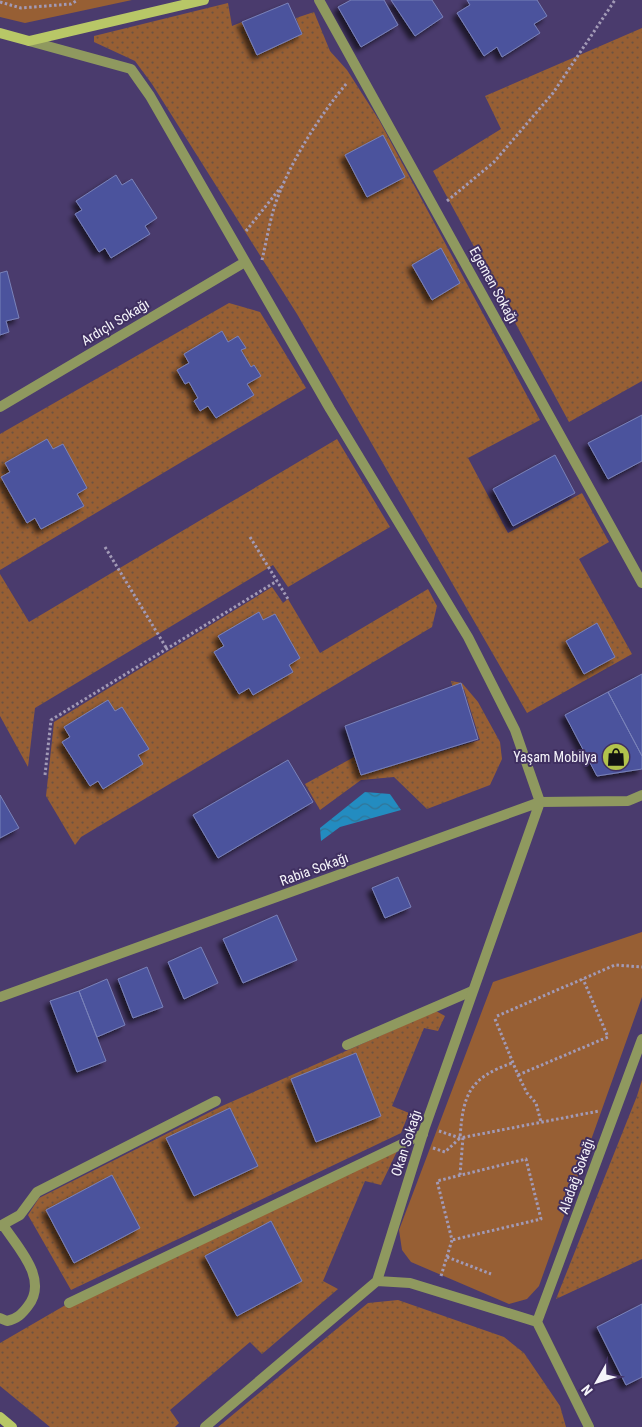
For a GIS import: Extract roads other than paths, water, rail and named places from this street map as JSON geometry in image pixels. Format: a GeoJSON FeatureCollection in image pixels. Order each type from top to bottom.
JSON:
{"type":"FeatureCollection","features":[{"type":"Feature","properties":{"kind":"street"},"geometry":{"type":"LineString","coordinates":[[29,41],[204,0]]}},
{"type":"Feature","properties":{"kind":"street","name":"Egemen Sokağı"},"geometry":{"type":"LineString","coordinates":[[320,0],[642,584]]}},
{"type":"Feature","properties":{"kind":"street"},"geometry":{"type":"LineString","coordinates":[[0,33],[131,69],[150,96],[330,409],[468,637],[515,730],[540,802]]}},
{"type":"Feature","properties":{"kind":"street","name":"Ardıçlı Sokağı"},"geometry":{"type":"LineString","coordinates":[[0,407],[245,262]]}},
{"type":"Feature","properties":{"kind":"street","name":"Rabia Sokağı"},"geometry":{"type":"LineString","coordinates":[[0,998],[540,802],[628,800],[642,795]]}},
{"type":"Feature","properties":{"kind":"street","name":"Okan Sokağı"},"geometry":{"type":"LineString","coordinates":[[377,1281],[422,1135],[540,802]]}},
{"type":"Feature","properties":{"kind":"street"},"geometry":{"type":"LineString","coordinates":[[347,1045],[472,991]]}},
{"type":"Feature","properties":{"kind":"street","name":"Aladağ Sokağı"},"geometry":{"type":"LineString","coordinates":[[536,1322],[642,1039]]}},
{"type":"Feature","properties":{"kind":"street"},"geometry":{"type":"LineString","coordinates":[[0,1318],[7,1321],[22,1314],[35,1292],[33,1269],[1,1226],[20,1215],[37,1192],[216,1101]]}},
{"type":"Feature","properties":{"kind":"street"},"geometry":{"type":"LineString","coordinates":[[69,1303],[422,1135]]}},
{"type":"Feature","properties":{"kind":"street"},"geometry":{"type":"LineString","coordinates":[[205,1427],[377,1281],[410,1283],[536,1322],[589,1427]]}},
{"type":"Feature","properties":{"kind":"street"},"geometry":{"type":"LineString","coordinates":[[0,1417],[12,1427]]}},
{"type":"Feature","properties":{"kind":"water"},"geometry":{"type":"Polygon","coordinates":[[[365,792],[390,794],[401,810],[340,827],[321,841],[320,828],[365,792]]]}},
{"type":"Feature","properties":{"kind":"place","name":"Yaşam Mobilya"},"geometry":{"type":"Point","coordinates":[616,757]}}]}
